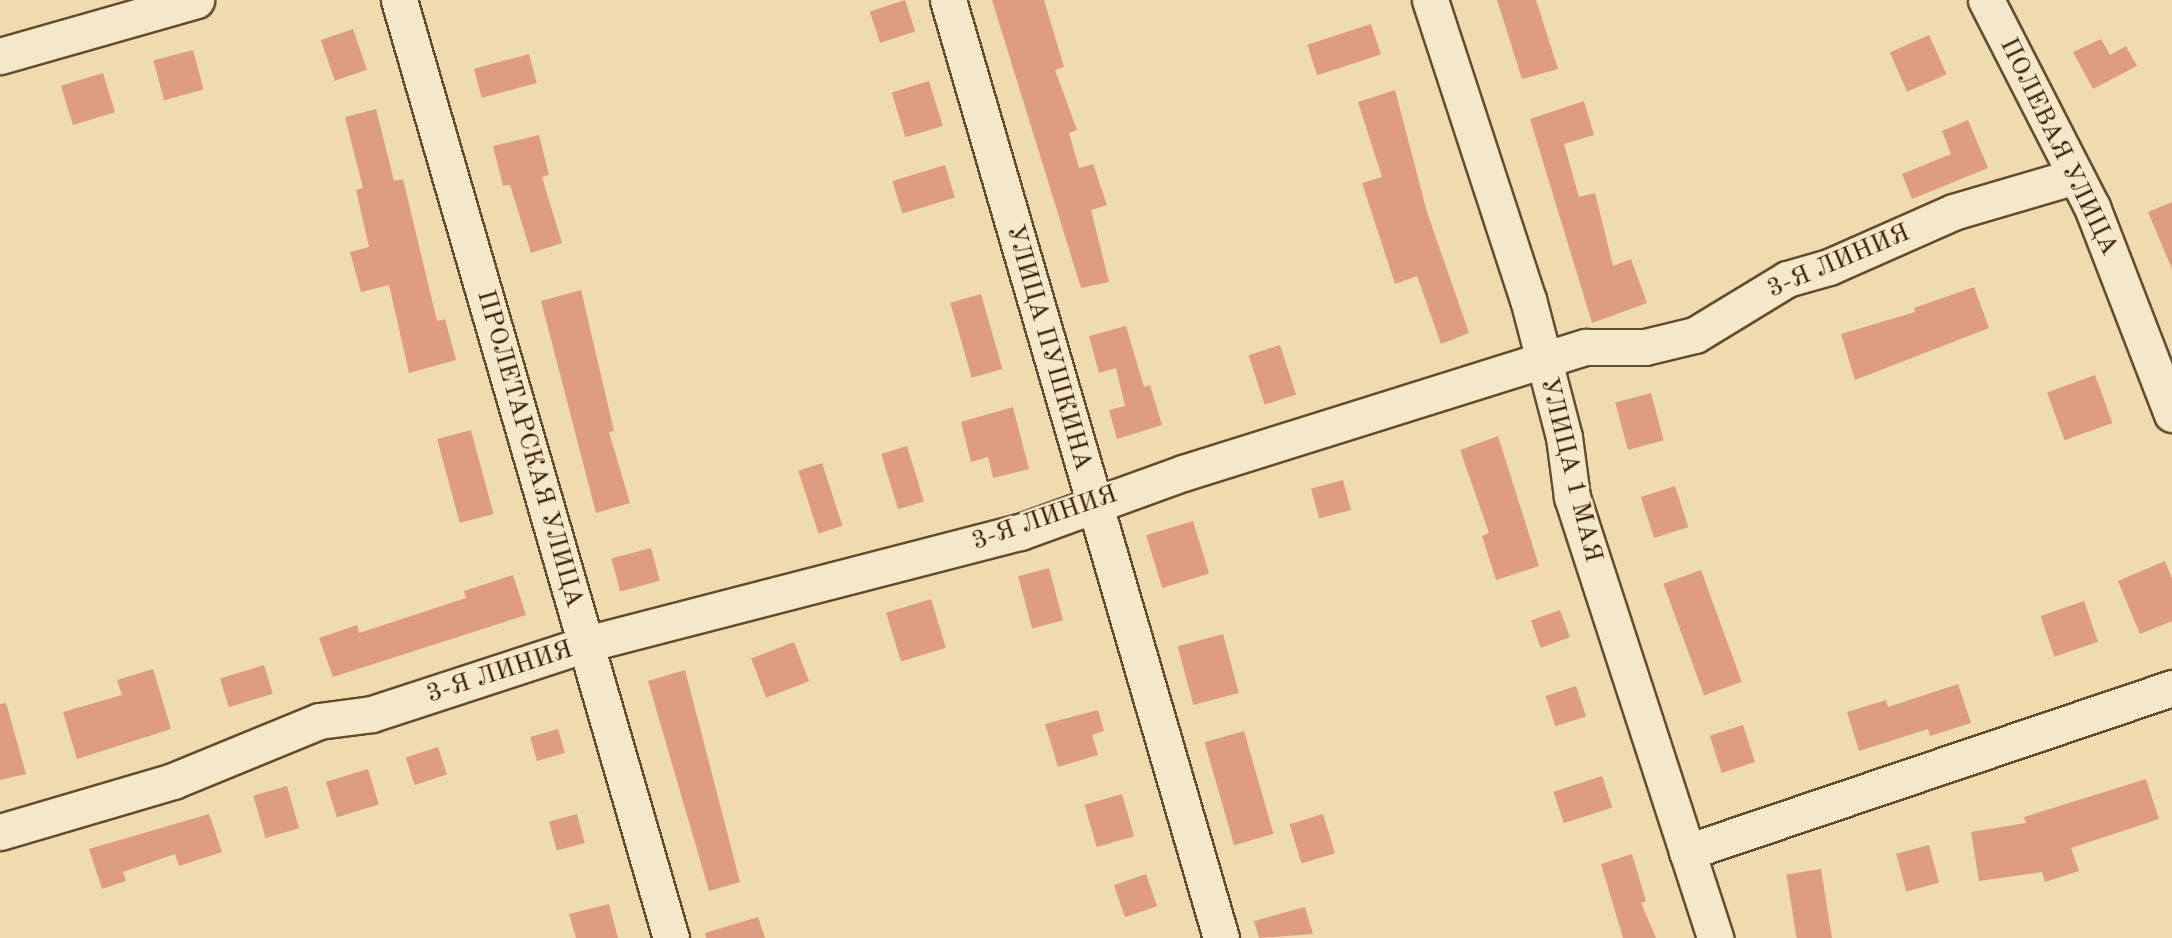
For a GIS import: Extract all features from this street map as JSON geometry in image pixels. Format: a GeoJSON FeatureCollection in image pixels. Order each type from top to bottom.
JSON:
{"type":"FeatureCollection","features":[{"type":"Feature","properties":{"kind":"street"},"geometry":{"type":"LineString","coordinates":[[0,56],[196,0]]}},
{"type":"Feature","properties":{"kind":"street","name":"ПРОЛЕТАРСКАЯ УЛИЦА"},"geometry":{"type":"LineString","coordinates":[[399,0],[671,938]]}},
{"type":"Feature","properties":{"kind":"street","name":"УЛИЦА ПУШКИНА"},"geometry":{"type":"LineString","coordinates":[[948,0],[1092,503],[1221,938]]}},
{"type":"Feature","properties":{"kind":"street","name":"УЛИЦА 1 МАЯ"},"geometry":{"type":"LineString","coordinates":[[1430,0],[1528,299],[1564,437],[1572,497],[1715,938]]}},
{"type":"Feature","properties":{"kind":"street","name":"ПОЛЕВАЯ УЛИЦА"},"geometry":{"type":"LineString","coordinates":[[1986,0],[2076,176],[2172,414]]}},
{"type":"Feature","properties":{"kind":"street","name":"3-Я ЛИНИЯ"},"geometry":{"type":"LineString","coordinates":[[0,832],[173,781],[297,727],[372,714],[586,644],[1020,532],[1092,503],[1586,347],[1645,347],[1695,335],[1787,279],[1829,267],[1953,212],[2076,176]]}},
{"type":"Feature","properties":{"kind":"street"},"geometry":{"type":"LineString","coordinates":[[1687,852],[2172,688]]}},
{"type":"Feature","properties":{"kind":"building"},"geometry":{"type":"Polygon","coordinates":[[[905,0],[915,31],[880,43],[870,11],[905,0]]]}},
{"type":"Feature","properties":{"kind":"building"},"geometry":{"type":"Polygon","coordinates":[[[992,0],[1044,0],[1064,67],[1055,70],[1077,130],[1069,133],[1079,168],[1093,164],[1107,205],[1091,210],[1109,282],[1081,288],[992,0]]]}},
{"type":"Feature","properties":{"kind":"building"},"geometry":{"type":"Polygon","coordinates":[[[1497,0],[1536,0],[1558,69],[1522,79],[1497,0]]]}},
{"type":"Feature","properties":{"kind":"building"},"geometry":{"type":"Polygon","coordinates":[[[1371,24],[1381,54],[1317,75],[1307,45],[1371,24]]]}},
{"type":"Feature","properties":{"kind":"building"},"geometry":{"type":"Polygon","coordinates":[[[353,29],[367,70],[335,81],[321,40],[353,29]]]}},
{"type":"Feature","properties":{"kind":"building"},"geometry":{"type":"Polygon","coordinates":[[[1929,35],[1946,74],[1907,92],[1890,52],[1929,35]]]}},
{"type":"Feature","properties":{"kind":"building"},"geometry":{"type":"Polygon","coordinates":[[[2101,39],[2110,55],[2126,46],[2137,66],[2093,89],[2073,52],[2101,39]]]}},
{"type":"Feature","properties":{"kind":"building"},"geometry":{"type":"Polygon","coordinates":[[[193,50],[204,90],[164,100],[153,61],[193,50]]]}},
{"type":"Feature","properties":{"kind":"building"},"geometry":{"type":"Polygon","coordinates":[[[529,54],[537,83],[482,98],[474,69],[529,54]]]}},
{"type":"Feature","properties":{"kind":"building"},"geometry":{"type":"Polygon","coordinates":[[[103,73],[115,112],[73,125],[61,86],[103,73]]]}},
{"type":"Feature","properties":{"kind":"building"},"geometry":{"type":"Polygon","coordinates":[[[929,81],[943,126],[905,137],[892,92],[929,81]]]}},
{"type":"Feature","properties":{"kind":"building"},"geometry":{"type":"Polygon","coordinates":[[[1395,90],[1427,212],[1469,333],[1441,344],[1417,276],[1395,284],[1362,183],[1382,177],[1358,102],[1395,90]]]}},
{"type":"Feature","properties":{"kind":"building"},"geometry":{"type":"Polygon","coordinates":[[[1584,101],[1594,135],[1564,144],[1579,197],[1595,193],[1613,266],[1631,259],[1647,303],[1592,323],[1530,119],[1584,101]]]}},
{"type":"Feature","properties":{"kind":"building"},"geometry":{"type":"Polygon","coordinates":[[[376,109],[394,181],[403,179],[437,321],[445,319],[456,360],[409,373],[389,285],[361,292],[350,252],[369,247],[356,190],[363,188],[345,117],[376,109]]]}},
{"type":"Feature","properties":{"kind":"building"},"geometry":{"type":"Polygon","coordinates":[[[1968,120],[1988,168],[1912,199],[1902,174],[1951,154],[1942,131],[1968,120]]]}},
{"type":"Feature","properties":{"kind":"building"},"geometry":{"type":"Polygon","coordinates":[[[539,135],[549,175],[542,177],[562,243],[531,253],[510,185],[503,186],[493,146],[539,135]]]}},
{"type":"Feature","properties":{"kind":"building"},"geometry":{"type":"Polygon","coordinates":[[[945,165],[955,198],[902,214],[892,181],[945,165]]]}},
{"type":"Feature","properties":{"kind":"building"},"geometry":{"type":"Polygon","coordinates":[[[2172,202],[2172,269],[2148,212],[2172,202]]]}},
{"type":"Feature","properties":{"kind":"building"},"geometry":{"type":"Polygon","coordinates":[[[1974,287],[1989,328],[1855,380],[1841,334],[1915,312],[1914,308],[1974,287]]]}},
{"type":"Feature","properties":{"kind":"building"},"geometry":{"type":"Polygon","coordinates":[[[581,290],[614,431],[609,432],[630,503],[596,513],[541,301],[581,290]]]}},
{"type":"Feature","properties":{"kind":"building"},"geometry":{"type":"Polygon","coordinates":[[[981,294],[1002,369],[972,378],[950,303],[981,294]]]}},
{"type":"Feature","properties":{"kind":"building"},"geometry":{"type":"Polygon","coordinates":[[[1126,326],[1144,387],[1150,385],[1162,425],[1117,439],[1109,410],[1125,406],[1116,368],[1099,373],[1089,336],[1126,326]]]}},
{"type":"Feature","properties":{"kind":"building"},"geometry":{"type":"Polygon","coordinates":[[[1280,345],[1296,394],[1265,405],[1249,355],[1280,345]]]}},
{"type":"Feature","properties":{"kind":"building"},"geometry":{"type":"Polygon","coordinates":[[[2095,375],[2112,423],[2065,440],[2047,392],[2095,375]]]}},
{"type":"Feature","properties":{"kind":"building"},"geometry":{"type":"Polygon","coordinates":[[[1651,393],[1664,440],[1628,450],[1615,403],[1651,393]]]}},
{"type":"Feature","properties":{"kind":"building"},"geometry":{"type":"Polygon","coordinates":[[[1013,407],[1029,469],[993,478],[988,457],[971,462],[961,422],[1013,407]]]}},
{"type":"Feature","properties":{"kind":"building"},"geometry":{"type":"Polygon","coordinates":[[[471,430],[494,514],[460,523],[437,439],[471,430]]]}},
{"type":"Feature","properties":{"kind":"building"},"geometry":{"type":"Polygon","coordinates":[[[1498,436],[1539,566],[1496,580],[1482,536],[1489,533],[1460,450],[1498,436]]]}},
{"type":"Feature","properties":{"kind":"building"},"geometry":{"type":"Polygon","coordinates":[[[907,446],[924,501],[898,509],[881,454],[907,446]]]}},
{"type":"Feature","properties":{"kind":"building"},"geometry":{"type":"Polygon","coordinates":[[[822,463],[842,526],[819,533],[798,471],[822,463]]]}},
{"type":"Feature","properties":{"kind":"building"},"geometry":{"type":"Polygon","coordinates":[[[1343,480],[1351,510],[1319,518],[1311,489],[1343,480]]]}},
{"type":"Feature","properties":{"kind":"building"},"geometry":{"type":"Polygon","coordinates":[[[1675,486],[1688,527],[1654,538],[1641,497],[1675,486]]]}},
{"type":"Feature","properties":{"kind":"building"},"geometry":{"type":"Polygon","coordinates":[[[1193,521],[1209,574],[1162,588],[1146,535],[1193,521]]]}},
{"type":"Feature","properties":{"kind":"building"},"geometry":{"type":"Polygon","coordinates":[[[651,548],[660,581],[620,591],[611,559],[651,548]]]}},
{"type":"Feature","properties":{"kind":"building"},"geometry":{"type":"Polygon","coordinates":[[[2165,561],[2172,579],[2172,621],[2140,634],[2118,581],[2165,561]]]}},
{"type":"Feature","properties":{"kind":"building"},"geometry":{"type":"Polygon","coordinates":[[[1049,568],[1063,620],[1032,628],[1018,576],[1049,568]]]}},
{"type":"Feature","properties":{"kind":"building"},"geometry":{"type":"Polygon","coordinates":[[[1701,570],[1742,682],[1704,696],[1663,584],[1701,570]]]}},
{"type":"Feature","properties":{"kind":"building"},"geometry":{"type":"Polygon","coordinates":[[[513,575],[526,615],[333,677],[319,638],[357,625],[359,633],[466,598],[464,591],[513,575]]]}},
{"type":"Feature","properties":{"kind":"building"},"geometry":{"type":"Polygon","coordinates":[[[931,599],[946,648],[901,662],[886,613],[931,599]]]}},
{"type":"Feature","properties":{"kind":"building"},"geometry":{"type":"Polygon","coordinates":[[[2084,601],[2098,642],[2055,657],[2041,616],[2084,601]]]}},
{"type":"Feature","properties":{"kind":"building"},"geometry":{"type":"Polygon","coordinates":[[[1560,610],[1570,637],[1541,648],[1531,621],[1560,610]]]}},
{"type":"Feature","properties":{"kind":"building"},"geometry":{"type":"Polygon","coordinates":[[[1223,634],[1239,693],[1193,705],[1178,646],[1223,634]]]}},
{"type":"Feature","properties":{"kind":"building"},"geometry":{"type":"Polygon","coordinates":[[[794,642],[809,681],[766,698],[751,658],[794,642]]]}},
{"type":"Feature","properties":{"kind":"building"},"geometry":{"type":"Polygon","coordinates":[[[264,665],[273,694],[229,707],[220,678],[264,665]]]}},
{"type":"Feature","properties":{"kind":"building"},"geometry":{"type":"Polygon","coordinates":[[[153,669],[171,729],[77,759],[63,712],[122,695],[117,680],[153,669]]]}},
{"type":"Feature","properties":{"kind":"building"},"geometry":{"type":"Polygon","coordinates":[[[685,670],[740,882],[709,891],[648,681],[685,670]]]}},
{"type":"Feature","properties":{"kind":"building"},"geometry":{"type":"Polygon","coordinates":[[[1958,684],[1971,723],[1930,736],[1928,729],[1859,751],[1847,712],[1886,700],[1888,707],[1958,684]]]}},
{"type":"Feature","properties":{"kind":"building"},"geometry":{"type":"Polygon","coordinates":[[[1576,686],[1586,716],[1555,726],[1546,696],[1576,686]]]}},
{"type":"Feature","properties":{"kind":"building"},"geometry":{"type":"Polygon","coordinates":[[[6,703],[26,774],[0,780],[0,704],[6,703]]]}},
{"type":"Feature","properties":{"kind":"building"},"geometry":{"type":"Polygon","coordinates":[[[1098,710],[1104,731],[1092,735],[1098,755],[1058,767],[1045,724],[1098,710]]]}},
{"type":"Feature","properties":{"kind":"building"},"geometry":{"type":"Polygon","coordinates":[[[1743,725],[1755,762],[1722,773],[1710,736],[1743,725]]]}},
{"type":"Feature","properties":{"kind":"building"},"geometry":{"type":"Polygon","coordinates":[[[558,729],[565,753],[537,761],[530,737],[558,729]]]}},
{"type":"Feature","properties":{"kind":"building"},"geometry":{"type":"Polygon","coordinates":[[[1244,731],[1273,834],[1234,845],[1205,742],[1244,731]]]}},
{"type":"Feature","properties":{"kind":"building"},"geometry":{"type":"Polygon","coordinates":[[[438,747],[447,775],[415,785],[406,758],[438,747]]]}},
{"type":"Feature","properties":{"kind":"building"},"geometry":{"type":"Polygon","coordinates":[[[368,769],[379,804],[337,817],[326,782],[368,769]]]}},
{"type":"Feature","properties":{"kind":"building"},"geometry":{"type":"Polygon","coordinates":[[[1602,776],[1612,807],[1564,823],[1553,792],[1602,776]]]}},
{"type":"Feature","properties":{"kind":"building"},"geometry":{"type":"Polygon","coordinates":[[[2146,779],[2159,819],[2071,848],[2079,871],[2045,882],[2042,872],[1979,881],[1971,832],[2026,823],[2024,817],[2146,779]]]}},
{"type":"Feature","properties":{"kind":"building"},"geometry":{"type":"Polygon","coordinates":[[[287,786],[299,828],[265,838],[253,796],[287,786]]]}},
{"type":"Feature","properties":{"kind":"building"},"geometry":{"type":"Polygon","coordinates":[[[1122,794],[1134,836],[1097,847],[1085,805],[1122,794]]]}},
{"type":"Feature","properties":{"kind":"building"},"geometry":{"type":"Polygon","coordinates":[[[209,814],[222,852],[179,866],[175,854],[123,872],[126,881],[102,889],[89,849],[209,814]]]}},
{"type":"Feature","properties":{"kind":"building"},"geometry":{"type":"Polygon","coordinates":[[[577,814],[585,843],[557,850],[549,822],[577,814]]]}},
{"type":"Feature","properties":{"kind":"building"},"geometry":{"type":"Polygon","coordinates":[[[1323,814],[1335,853],[1302,863],[1290,824],[1323,814]]]}},
{"type":"Feature","properties":{"kind":"building"},"geometry":{"type":"Polygon","coordinates":[[[1929,845],[1939,883],[1906,891],[1896,854],[1929,845]]]}},
{"type":"Feature","properties":{"kind":"building"},"geometry":{"type":"Polygon","coordinates":[[[1632,854],[1646,901],[1641,903],[1656,938],[1623,938],[1601,864],[1632,854]]]}},
{"type":"Feature","properties":{"kind":"building"},"geometry":{"type":"Polygon","coordinates":[[[1821,869],[1832,938],[1796,938],[1786,874],[1821,869]]]}},
{"type":"Feature","properties":{"kind":"building"},"geometry":{"type":"Polygon","coordinates":[[[1146,874],[1157,906],[1125,917],[1114,885],[1146,874]]]}},
{"type":"Feature","properties":{"kind":"building"},"geometry":{"type":"Polygon","coordinates":[[[609,904],[618,938],[576,938],[569,914],[609,904]]]}},
{"type":"Feature","properties":{"kind":"building"},"geometry":{"type":"Polygon","coordinates":[[[1305,907],[1313,934],[1259,938],[1254,921],[1305,907]]]}},
{"type":"Feature","properties":{"kind":"building"},"geometry":{"type":"Polygon","coordinates":[[[758,917],[765,938],[706,938],[705,933],[758,917]]]}}]}
